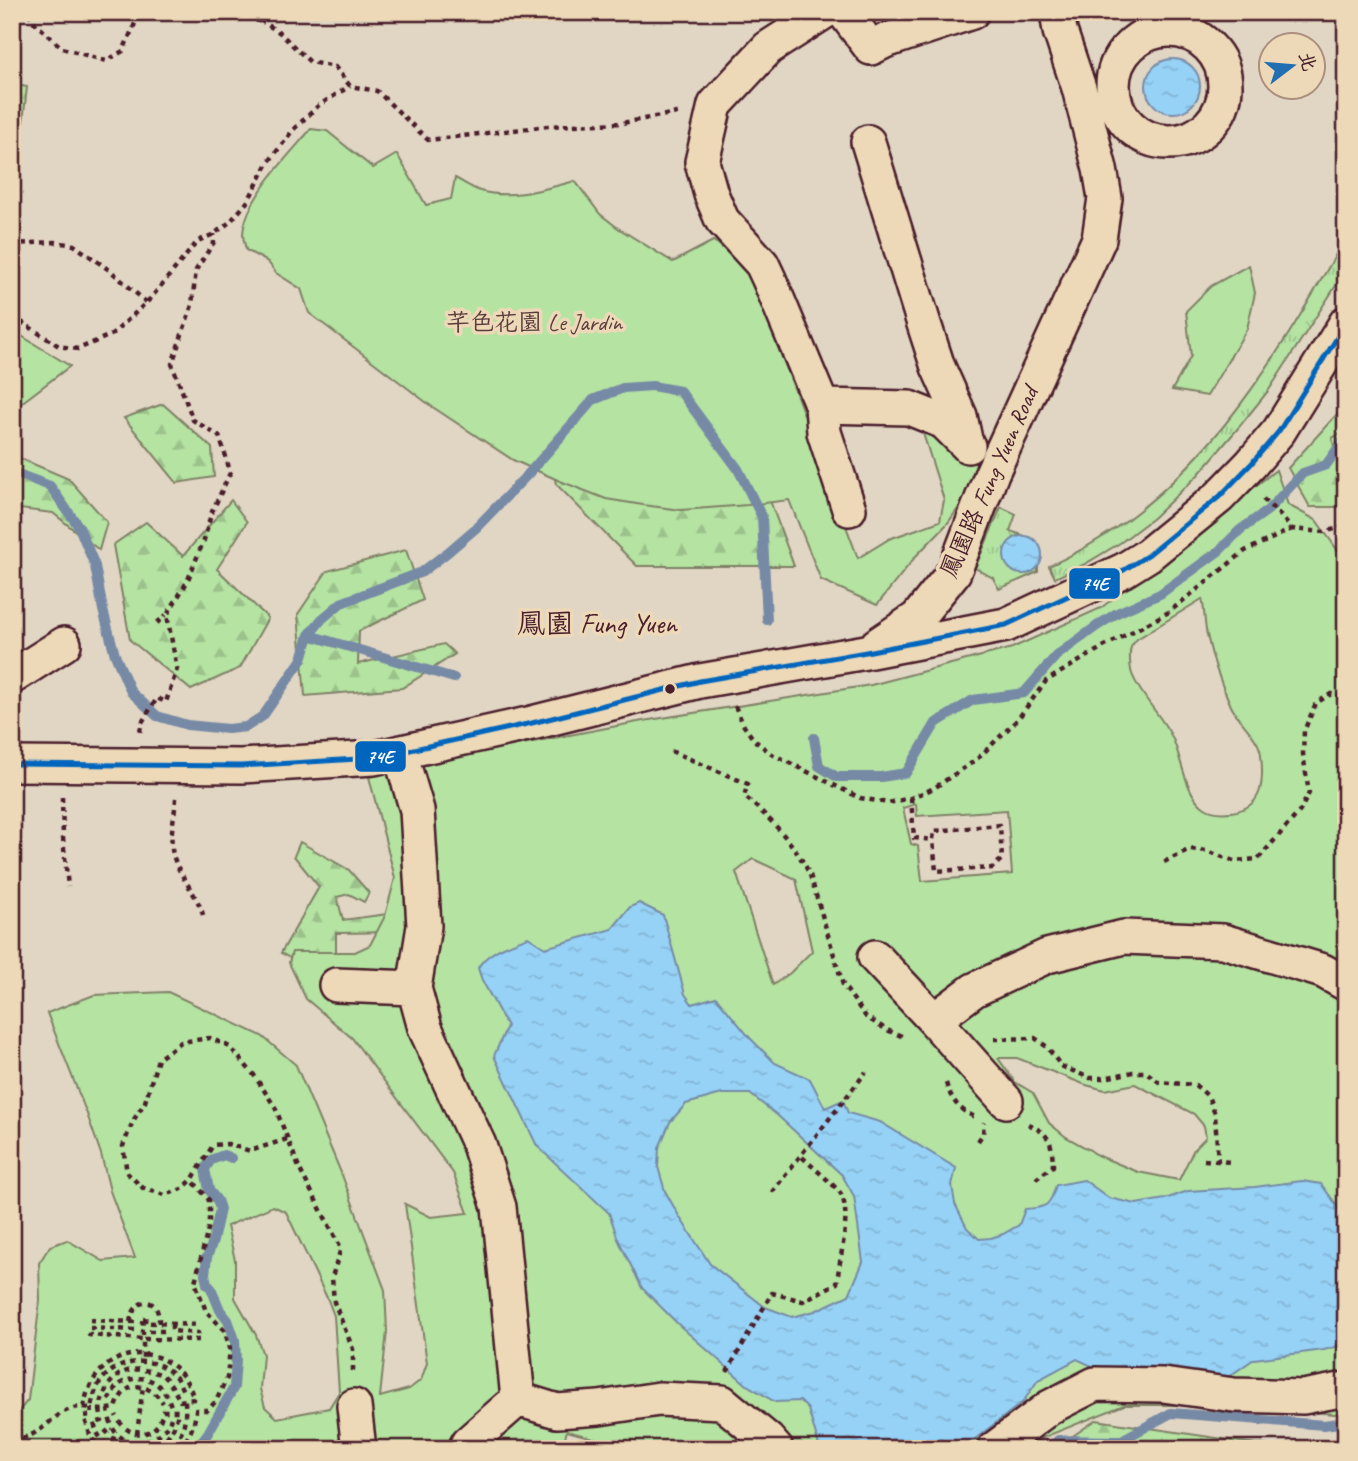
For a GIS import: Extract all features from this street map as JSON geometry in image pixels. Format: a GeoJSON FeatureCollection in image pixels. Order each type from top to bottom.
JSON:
{"type":"FeatureCollection","features":[{"type":"Feature","properties":{"kind":"street"},"geometry":{"type":"LineString","coordinates":[[824,12],[768,48],[715,106],[702,162],[710,194],[722,220],[762,264],[822,407],[824,432],[849,509]]}},
{"type":"Feature","properties":{"kind":"street"},"geometry":{"type":"LineString","coordinates":[[844,12],[870,48],[972,12]]}},
{"type":"Feature","properties":{"kind":"street","name":"鳳園路 Fung Yuen Road"},"geometry":{"type":"LineString","coordinates":[[12,764],[241,766],[374,758],[532,723],[700,681],[866,652],[917,618],[954,572],[992,473],[1099,239],[1105,198],[1100,169],[1079,89],[1060,31],[1057,12]]}},
{"type":"Feature","properties":{"kind":"street"},"geometry":{"type":"LineString","coordinates":[[868,142],[938,367],[960,416],[966,444]]}},
{"type":"Feature","properties":{"kind":"street"},"geometry":{"type":"LineString","coordinates":[[866,652],[1006,625],[1124,570],[1148,555],[1219,497],[1251,464],[1279,431],[1346,323]]}},
{"type":"Feature","properties":{"kind":"street"},"geometry":{"type":"LineString","coordinates":[[822,407],[909,408],[944,422],[992,473]]}},
{"type":"Feature","properties":{"kind":"street"},"geometry":{"type":"LineString","coordinates":[[12,677],[64,644]]}},
{"type":"Feature","properties":{"kind":"street"},"geometry":{"type":"LineString","coordinates":[[400,753],[417,810],[424,926],[414,988],[425,1028],[479,1145],[499,1207],[518,1399]]}},
{"type":"Feature","properties":{"kind":"street"},"geometry":{"type":"LineString","coordinates":[[934,1020],[974,990],[1047,956],[1124,937],[1223,941],[1323,971],[1346,984]]}},
{"type":"Feature","properties":{"kind":"street"},"geometry":{"type":"LineString","coordinates":[[875,957],[960,1050],[995,1111]]}},
{"type":"Feature","properties":{"kind":"street"},"geometry":{"type":"LineString","coordinates":[[336,985],[414,988]]}},
{"type":"Feature","properties":{"kind":"street"},"geometry":{"type":"LineString","coordinates":[[994,1449],[1050,1407],[1095,1384],[1163,1385],[1234,1395],[1303,1397],[1346,1389]]}},
{"type":"Feature","properties":{"kind":"street"},"geometry":{"type":"LineString","coordinates":[[465,1449],[468,1443],[518,1399]]}},
{"type":"Feature","properties":{"kind":"street"},"geometry":{"type":"LineString","coordinates":[[518,1399],[557,1411],[659,1399],[722,1402],[776,1449]]}},
{"type":"Feature","properties":{"kind":"street"},"geometry":{"type":"LineString","coordinates":[[354,1406],[359,1449]]}},
{"type":"Feature","properties":{"kind":"path"},"geometry":{"type":"LineString","coordinates":[[29,12],[34,22],[62,48],[106,61],[123,51],[140,12]]}},
{"type":"Feature","properties":{"kind":"path"},"geometry":{"type":"LineString","coordinates":[[227,12],[263,22]]}},
{"type":"Feature","properties":{"kind":"path"},"geometry":{"type":"LineString","coordinates":[[254,12],[310,62],[335,67],[350,86],[377,91],[428,140],[548,126],[622,123],[715,106]]}},
{"type":"Feature","properties":{"kind":"path"},"geometry":{"type":"LineString","coordinates":[[12,316],[59,346],[78,349],[113,334],[146,302],[198,240],[214,234],[230,222],[248,201],[268,163],[293,130],[319,105],[350,86]]}},
{"type":"Feature","properties":{"kind":"path"},"geometry":{"type":"LineString","coordinates":[[157,623],[167,615],[187,582],[211,514],[230,473],[219,436],[193,420],[172,364],[192,304],[196,270],[214,242],[214,234]]}},
{"type":"Feature","properties":{"kind":"path"},"geometry":{"type":"LineString","coordinates":[[12,244],[55,242],[74,245],[112,272],[146,302]]}},
{"type":"Feature","properties":{"kind":"path"},"geometry":{"type":"LineString","coordinates":[[1264,500],[1292,529]]}},
{"type":"Feature","properties":{"kind":"path"},"geometry":{"type":"LineString","coordinates":[[733,702],[754,740],[772,754],[860,798],[888,803],[911,798],[934,789],[976,760],[1017,720],[1046,681],[1169,612],[1245,551],[1292,529],[1324,533],[1346,526]]}},
{"type":"Feature","properties":{"kind":"path"},"geometry":{"type":"LineString","coordinates":[[141,724],[157,698],[166,702],[177,669],[167,615]]}},
{"type":"Feature","properties":{"kind":"path"},"geometry":{"type":"LineString","coordinates":[[1164,862],[1190,849],[1207,851],[1234,861],[1258,859],[1300,811],[1309,793],[1303,754],[1304,731],[1316,703],[1331,694],[1346,698]]}},
{"type":"Feature","properties":{"kind":"path"},"geometry":{"type":"LineString","coordinates":[[174,765],[176,801],[172,851],[183,878],[200,903],[204,915]]}},
{"type":"Feature","properties":{"kind":"path"},"geometry":{"type":"LineString","coordinates":[[62,797],[62,838],[68,887]]}},
{"type":"Feature","properties":{"kind":"path"},"geometry":{"type":"LineString","coordinates":[[911,798],[914,838],[933,840]]}},
{"type":"Feature","properties":{"kind":"path"},"geometry":{"type":"LineString","coordinates":[[1000,825],[1002,859],[992,868],[936,871],[933,840],[934,831],[1000,825]]}},
{"type":"Feature","properties":{"kind":"path"},"geometry":{"type":"LineString","coordinates":[[12,931],[12,939]]}},
{"type":"Feature","properties":{"kind":"path"},"geometry":{"type":"LineString","coordinates":[[287,1139],[250,1151],[228,1144],[213,1145],[192,1180],[182,1189],[165,1195],[143,1188],[127,1173],[123,1146],[133,1121],[145,1102],[158,1059],[181,1042],[210,1038],[230,1047],[275,1107],[300,1170],[341,1248],[332,1278],[334,1302],[353,1349],[354,1406]]}},
{"type":"Feature","properties":{"kind":"path"},"geometry":{"type":"LineString","coordinates":[[960,1050],[985,1040],[1035,1038],[1047,1047],[1061,1066],[1090,1078],[1146,1072],[1159,1082],[1195,1085],[1209,1096],[1215,1114],[1218,1162]]}},
{"type":"Feature","properties":{"kind":"path"},"geometry":{"type":"LineString","coordinates":[[12,1063],[20,1076]]}},
{"type":"Feature","properties":{"kind":"path"},"geometry":{"type":"LineString","coordinates":[[772,1192],[866,1072]]}},
{"type":"Feature","properties":{"kind":"path"},"geometry":{"type":"LineString","coordinates":[[978,1141],[995,1111]]}},
{"type":"Feature","properties":{"kind":"path"},"geometry":{"type":"LineString","coordinates":[[719,1378],[728,1372],[772,1293],[803,1301],[837,1283],[845,1212],[840,1194],[800,1156]]}},
{"type":"Feature","properties":{"kind":"path"},"geometry":{"type":"LineString","coordinates":[[1204,1160],[1231,1162]]}},
{"type":"Feature","properties":{"kind":"path"},"geometry":{"type":"LineString","coordinates":[[173,1443],[180,1449],[188,1439],[196,1410],[208,1410],[216,1401],[227,1378],[230,1348],[225,1330],[206,1311],[195,1282],[209,1225],[209,1200],[192,1180]]}},
{"type":"Feature","properties":{"kind":"path"},"geometry":{"type":"LineString","coordinates":[[130,1322],[132,1311],[145,1302],[157,1310],[159,1323]]}},
{"type":"Feature","properties":{"kind":"path"},"geometry":{"type":"LineString","coordinates":[[145,1322],[146,1313]]}},
{"type":"Feature","properties":{"kind":"path"},"geometry":{"type":"LineString","coordinates":[[90,1320],[198,1325]]}},
{"type":"Feature","properties":{"kind":"path"},"geometry":{"type":"LineString","coordinates":[[135,1330],[90,1328],[89,1335],[199,1340],[198,1333],[172,1332],[172,1323]]}},
{"type":"Feature","properties":{"kind":"path"},"geometry":{"type":"LineString","coordinates":[[142,1363],[144,1331],[164,1331]]}},
{"type":"Feature","properties":{"kind":"path"},"geometry":{"type":"LineString","coordinates":[[84,1407],[89,1386],[96,1374],[116,1360],[143,1354],[164,1359],[184,1376],[194,1399],[180,1401],[168,1381],[160,1374],[138,1369],[115,1377],[102,1396],[102,1421],[94,1423],[101,1440],[112,1449]]}},
{"type":"Feature","properties":{"kind":"path"},"geometry":{"type":"LineString","coordinates":[[101,1449],[91,1438],[84,1416],[92,1415],[94,1393],[110,1372],[129,1362],[154,1364],[172,1373],[184,1393]]}},
{"type":"Feature","properties":{"kind":"path"},"geometry":{"type":"LineString","coordinates":[[108,1400],[117,1386],[138,1378],[150,1380],[160,1387],[172,1410]]}},
{"type":"Feature","properties":{"kind":"path"},"geometry":{"type":"LineString","coordinates":[[100,1410],[116,1408],[118,1399],[133,1387],[143,1386],[156,1394],[163,1403]]}},
{"type":"Feature","properties":{"kind":"path"},"geometry":{"type":"LineString","coordinates":[[137,1434],[143,1386]]}},
{"type":"Feature","properties":{"kind":"path"},"geometry":{"type":"LineString","coordinates":[[166,1449],[173,1443],[186,1421],[185,1401]]}},
{"type":"Feature","properties":{"kind":"path"},"geometry":{"type":"LineString","coordinates":[[12,1439],[29,1436],[62,1413],[80,1406],[91,1408]]}},
{"type":"Feature","properties":{"kind":"path"},"geometry":{"type":"LineString","coordinates":[[108,1409],[112,1428],[118,1436],[140,1443],[161,1435],[171,1418]]}},
{"type":"Feature","properties":{"kind":"path"},"geometry":{"type":"LineString","coordinates":[[105,1430],[121,1444],[138,1449],[163,1442],[176,1424],[178,1411],[163,1411],[162,1421],[157,1427],[137,1434],[129,1432],[120,1424],[117,1415]]}},
{"type":"Feature","properties":{"kind":"green space"},"geometry":{"type":"Polygon","coordinates":[[[12,84],[27,87],[20,148],[12,142],[12,84]]]}},
{"type":"Feature","properties":{"kind":"green space","name":"芊色花園 Le Jardin"},"geometry":{"type":"Polygon","coordinates":[[[311,129],[327,131],[373,168],[397,154],[426,205],[451,199],[455,178],[480,191],[504,194],[528,192],[575,181],[600,214],[673,262],[713,241],[747,270],[754,282],[858,558],[889,539],[940,521],[944,500],[923,433],[928,424],[948,437],[977,465],[962,503],[877,605],[821,580],[789,500],[681,510],[643,505],[606,499],[513,460],[431,406],[309,313],[301,289],[276,273],[268,262],[246,250],[243,234],[251,206],[280,164],[311,129]]]}},
{"type":"Feature","properties":{"kind":"green space"},"geometry":{"type":"Polygon","coordinates":[[[1346,237],[1346,270],[1269,390],[1239,427],[1198,475],[1153,518],[1120,543],[1055,578],[1049,566],[1100,539],[1146,506],[1186,468],[1223,426],[1288,335],[1346,237]]]}},
{"type":"Feature","properties":{"kind":"green space"},"geometry":{"type":"Polygon","coordinates":[[[1249,265],[1255,293],[1247,329],[1207,396],[1172,390],[1191,356],[1186,311],[1211,286],[1249,265]]]}},
{"type":"Feature","properties":{"kind":"green space"},"geometry":{"type":"Polygon","coordinates":[[[12,330],[70,366],[12,410],[12,330]]]}},
{"type":"Feature","properties":{"kind":"green space"},"geometry":{"type":"Polygon","coordinates":[[[537,396],[740,419],[794,566],[637,566],[556,484],[537,396]]]}},
{"type":"Feature","properties":{"kind":"green space"},"geometry":{"type":"Polygon","coordinates":[[[163,404],[212,448],[214,477],[177,483],[124,418],[163,404]]]}},
{"type":"Feature","properties":{"kind":"green space"},"geometry":{"type":"Polygon","coordinates":[[[1346,404],[1346,507],[1310,507],[1288,468],[1346,404]]]}},
{"type":"Feature","properties":{"kind":"green space"},"geometry":{"type":"Polygon","coordinates":[[[1346,431],[1346,473],[1340,470],[1332,438],[1346,431]]]}},
{"type":"Feature","properties":{"kind":"green space"},"geometry":{"type":"Polygon","coordinates":[[[12,455],[69,479],[107,522],[99,550],[53,513],[20,509],[12,521],[12,455]]]}},
{"type":"Feature","properties":{"kind":"green space"},"geometry":{"type":"Polygon","coordinates":[[[1276,470],[1288,505],[1316,520],[1346,562],[1346,1413],[1239,1405],[1124,1405],[1044,1437],[1029,1449],[633,1449],[567,1431],[561,1449],[12,1449],[12,1419],[28,1400],[40,1300],[39,1263],[50,1246],[67,1240],[103,1261],[135,1258],[110,1191],[87,1114],[47,1013],[94,995],[168,992],[262,1036],[296,1065],[342,1175],[385,1290],[387,1331],[380,1397],[409,1389],[421,1380],[427,1363],[405,1204],[431,1217],[468,1213],[453,1173],[352,1038],[306,999],[289,963],[292,952],[355,952],[370,945],[385,916],[395,878],[369,777],[407,766],[643,721],[871,685],[1012,648],[1101,608],[1276,470]],[[1202,599],[1137,639],[1130,650],[1132,674],[1172,737],[1185,776],[1198,802],[1214,812],[1242,810],[1250,805],[1255,800],[1261,784],[1260,749],[1231,706],[1220,680],[1207,635],[1202,599]],[[916,804],[903,808],[911,844],[918,846],[922,881],[1012,874],[1007,810],[917,816],[916,804]],[[753,859],[736,872],[773,985],[790,973],[812,951],[796,879],[753,859]],[[998,1058],[1015,1082],[1033,1093],[1049,1123],[1066,1137],[1097,1155],[1138,1172],[1179,1180],[1194,1149],[1206,1137],[1204,1126],[1194,1114],[1135,1084],[1105,1090],[1017,1058],[998,1058]],[[273,1206],[227,1226],[235,1260],[235,1298],[256,1335],[263,1355],[260,1389],[265,1407],[277,1418],[329,1408],[339,1392],[334,1316],[286,1212],[273,1206]]]}},
{"type":"Feature","properties":{"kind":"green space"},"geometry":{"type":"Polygon","coordinates":[[[231,500],[247,522],[217,569],[268,618],[240,668],[191,690],[130,640],[113,545],[146,522],[183,556],[231,500]]]}},
{"type":"Feature","properties":{"kind":"green space"},"geometry":{"type":"Polygon","coordinates":[[[1001,507],[1016,514],[1010,531],[1022,535],[1015,537],[1006,549],[1006,563],[1033,571],[1038,566],[1038,572],[999,589],[993,578],[975,568],[1001,507]]]}},
{"type":"Feature","properties":{"kind":"green space"},"geometry":{"type":"Polygon","coordinates":[[[406,550],[423,600],[359,631],[358,664],[444,644],[455,654],[402,688],[305,696],[298,614],[327,571],[406,550]]]}},
{"type":"Feature","properties":{"kind":"green space"},"geometry":{"type":"Polygon","coordinates":[[[300,842],[349,870],[369,893],[364,902],[349,894],[337,897],[343,920],[403,912],[401,932],[336,933],[336,971],[318,974],[281,953],[319,887],[294,856],[300,842]]]}},
{"type":"Feature","properties":{"kind":"green space"},"geometry":{"type":"Polygon","coordinates":[[[1096,1420],[1284,1448],[1346,1446],[1346,1449],[1054,1449],[1096,1420]]]}},
{"type":"Feature","properties":{"kind":"water"},"geometry":{"type":"Polygon","coordinates":[[[1173,59],[1192,67],[1200,86],[1192,105],[1173,113],[1154,105],[1146,86],[1154,67],[1173,59]]]}},
{"type":"Feature","properties":{"kind":"water"},"geometry":{"type":"Polygon","coordinates":[[[1023,536],[1036,542],[1042,555],[1036,568],[1023,574],[1010,568],[1004,555],[1010,542],[1023,536]]]}},
{"type":"Feature","properties":{"kind":"water"},"geometry":{"type":"Polygon","coordinates":[[[639,903],[663,915],[685,994],[692,1004],[716,997],[775,1063],[810,1079],[825,1108],[843,1100],[848,1113],[880,1122],[956,1168],[952,1185],[955,1204],[967,1228],[979,1239],[1003,1234],[1019,1225],[1025,1209],[1047,1204],[1056,1185],[1084,1180],[1109,1198],[1136,1204],[1165,1199],[1188,1191],[1302,1181],[1321,1184],[1338,1207],[1346,1231],[1346,1344],[1324,1350],[1254,1359],[1211,1389],[1102,1381],[1092,1366],[1077,1359],[1038,1380],[1023,1402],[962,1449],[820,1449],[808,1409],[800,1401],[775,1402],[747,1385],[642,1288],[618,1239],[609,1213],[537,1146],[494,1056],[507,1026],[482,980],[478,968],[482,962],[500,949],[528,937],[545,948],[612,929],[630,907],[639,903]],[[722,1094],[686,1104],[670,1122],[659,1148],[658,1167],[665,1191],[710,1264],[765,1307],[792,1317],[815,1311],[849,1295],[863,1262],[854,1196],[842,1175],[750,1094],[722,1094]]]}},
{"type":"Feature","properties":{"kind":"waterway"},"geometry":{"type":"LineString","coordinates":[[12,472],[50,486],[79,527],[95,566],[115,655],[131,692],[157,716],[187,725],[228,729],[246,727],[263,716],[302,659],[309,635],[322,619],[341,603],[422,572],[476,528],[593,400],[623,388],[652,386],[680,391],[738,469],[762,517],[767,620]]}},
{"type":"Feature","properties":{"kind":"waterway"},"geometry":{"type":"LineString","coordinates":[[814,738],[819,766],[837,777],[881,777],[906,773],[936,723],[973,700],[1024,693],[1056,656],[1097,626],[1117,613],[1160,594],[1219,551],[1240,530],[1268,510],[1303,473],[1326,465],[1346,437]]}},
{"type":"Feature","properties":{"kind":"waterway"},"geometry":{"type":"LineString","coordinates":[[309,635],[454,678]]}},
{"type":"Feature","properties":{"kind":"waterway"},"geometry":{"type":"LineString","coordinates":[[196,1449],[234,1387],[235,1340],[228,1320],[207,1284],[205,1274],[220,1209],[209,1190],[205,1169],[211,1160],[224,1155],[231,1158]]}},
{"type":"Feature","properties":{"kind":"waterway"},"geometry":{"type":"LineString","coordinates":[[1050,1449],[1058,1440],[1120,1441],[1171,1413],[1324,1425],[1346,1422]]}},
{"type":"Feature","properties":{"kind":"transit line","name":"74E"},"geometry":{"type":"LineString","coordinates":[[12,764],[241,766],[374,758],[532,723],[700,681],[1006,625],[1124,570],[1148,555],[1219,497],[1279,431],[1346,323]]}},
{"type":"Feature","properties":{"kind":"district","name":"鳳園 Fung Yuen"},"geometry":{"type":"Point","coordinates":[597,623]}}]}
